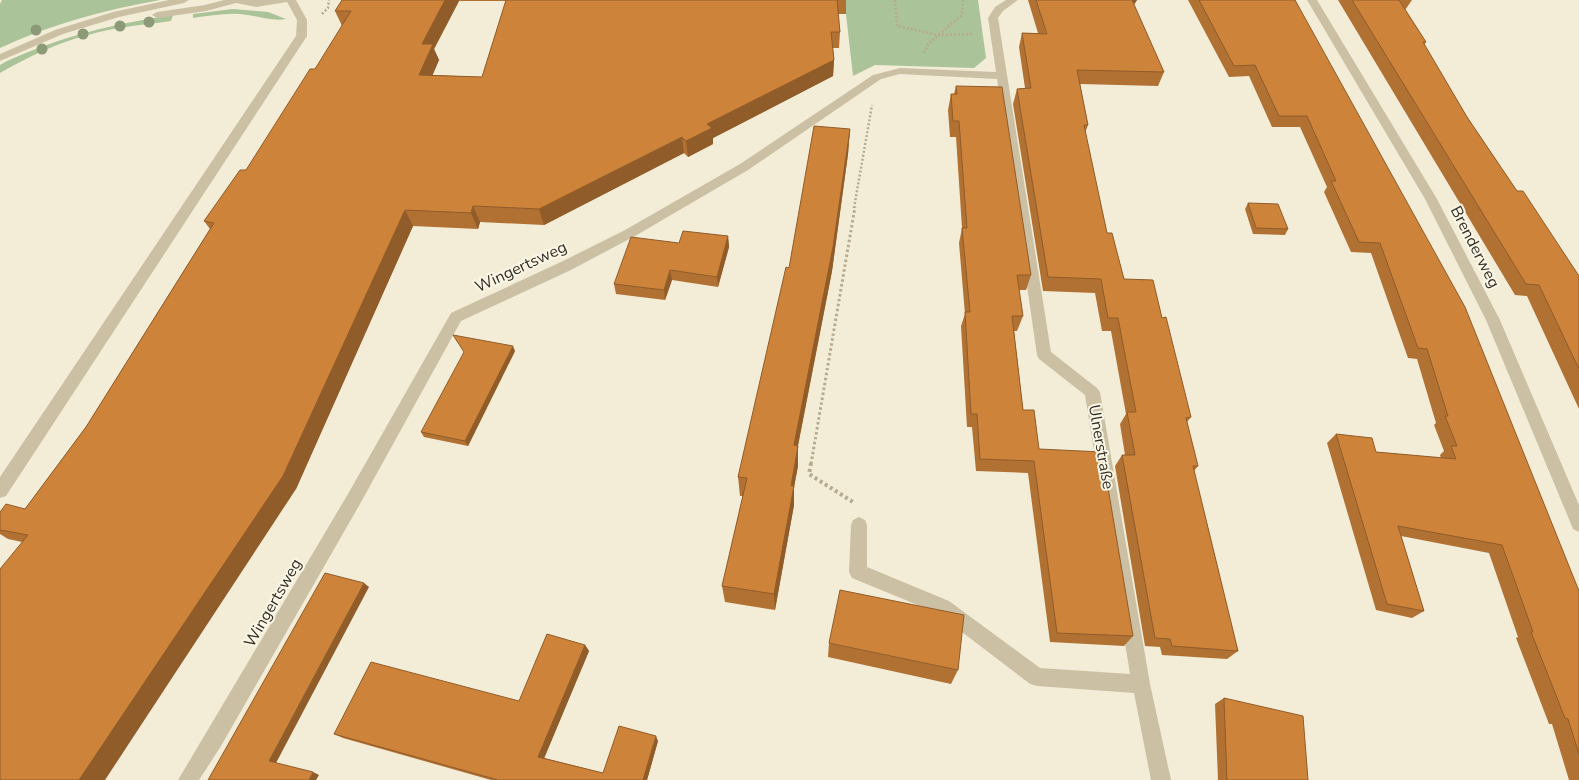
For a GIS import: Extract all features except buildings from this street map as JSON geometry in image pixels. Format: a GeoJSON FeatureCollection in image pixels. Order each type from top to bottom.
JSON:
{"type":"FeatureCollection","features":[{"type":"Feature","properties":{"kind":"street"},"geometry":{"type":"LineString","coordinates":[[0,58],[42,39],[78,26],[117,14],[184,0]]}},
{"type":"Feature","properties":{"kind":"street"},"geometry":{"type":"LineString","coordinates":[[78,26],[185,11],[236,0],[256,4],[283,0]]}},
{"type":"Feature","properties":{"kind":"street"},"geometry":{"type":"LineString","coordinates":[[0,491],[299,42],[304,31],[304,24],[299,11],[291,0]]}},
{"type":"Feature","properties":{"kind":"street"},"geometry":{"type":"LineString","coordinates":[[1001,76],[993,18],[999,9],[1013,0]]}},
{"type":"Feature","properties":{"kind":"street","name":"Brenderweg"},"geometry":{"type":"LineString","coordinates":[[1312,0],[1436,208],[1492,320],[1579,524]]}},
{"type":"Feature","properties":{"kind":"street","name":"Wingertsweg"},"geometry":{"type":"LineString","coordinates":[[188,780],[214,739],[354,499],[456,316],[566,266],[630,233],[744,167],[877,77],[900,71],[1001,76]]}},
{"type":"Feature","properties":{"kind":"street","name":"Ulnerstraße"},"geometry":{"type":"LineString","coordinates":[[1001,76],[1044,355],[1092,392],[1141,684],[1161,780]]}},
{"type":"Feature","properties":{"kind":"street"},"geometry":{"type":"LineString","coordinates":[[859,525],[858,572],[943,607],[1037,677],[1141,684]]}},
{"type":"Feature","properties":{"kind":"path"},"geometry":{"type":"LineString","coordinates":[[895,0],[897,26],[938,35],[996,32]]}},
{"type":"Feature","properties":{"kind":"path"},"geometry":{"type":"LineString","coordinates":[[918,72],[928,44],[962,15],[963,0]]}},
{"type":"Feature","properties":{"kind":"path"},"geometry":{"type":"LineString","coordinates":[[859,525],[856,504],[809,474],[877,77]]}},
{"type":"Feature","properties":{"kind":"green space"},"geometry":{"type":"Polygon","coordinates":[[[2,0],[160,0],[78,19],[19,39],[0,48],[0,4],[2,0]]]}},
{"type":"Feature","properties":{"kind":"green space"},"geometry":{"type":"Polygon","coordinates":[[[846,0],[978,0],[986,58],[974,68],[875,65],[853,76],[846,0]]]}},
{"type":"Feature","properties":{"kind":"green space"},"geometry":{"type":"Polygon","coordinates":[[[233,9],[268,12],[286,19],[275,20],[234,14],[193,18],[193,14],[233,9]]]}},
{"type":"Feature","properties":{"kind":"green space"},"geometry":{"type":"Polygon","coordinates":[[[173,15],[171,21],[108,30],[65,42],[32,56],[0,73],[0,65],[7,61],[68,38],[130,22],[173,15]]]}}]}
